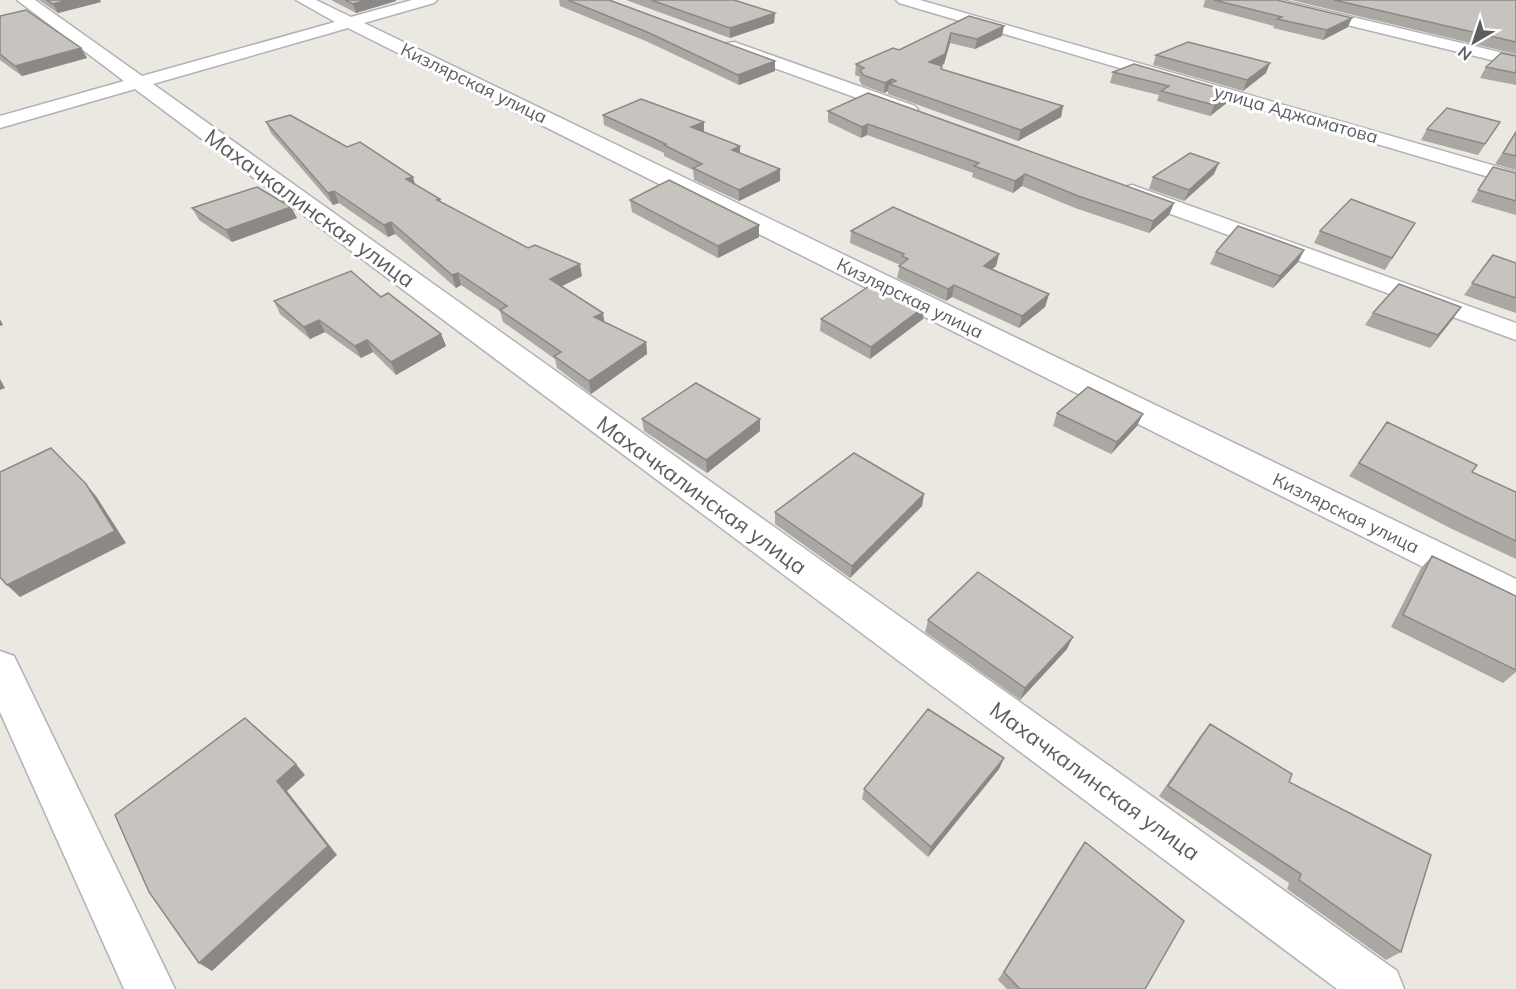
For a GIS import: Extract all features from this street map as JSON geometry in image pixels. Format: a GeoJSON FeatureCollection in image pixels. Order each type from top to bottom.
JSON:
{"type":"FeatureCollection","features":[{"type":"Feature","properties":{"kind":"street","name":"Махачкалинская улица"},"geometry":{"type":"LineString","coordinates":[[25,0],[1379,989]]}},
{"type":"Feature","properties":{"kind":"street","name":"Кизлярская улица"},"geometry":{"type":"LineString","coordinates":[[304,0],[1516,596]]}},
{"type":"Feature","properties":{"kind":"street"},"geometry":{"type":"LineString","coordinates":[[0,122],[429,0]]}},
{"type":"Feature","properties":{"kind":"street","name":"улица Аджаматова"},"geometry":{"type":"LineString","coordinates":[[904,0],[1516,178]]}},
{"type":"Feature","properties":{"kind":"street"},"geometry":{"type":"LineString","coordinates":[[1262,0],[1516,61]]}},
{"type":"Feature","properties":{"kind":"street"},"geometry":{"type":"LineString","coordinates":[[718,41],[931,119]]}},
{"type":"Feature","properties":{"kind":"street"},"geometry":{"type":"LineString","coordinates":[[1111,184],[1516,332]]}},
{"type":"Feature","properties":{"kind":"street"},"geometry":{"type":"LineString","coordinates":[[0,668],[150,989]]}},
{"type":"Feature","properties":{"kind":"building"},"geometry":{"type":"Polygon","coordinates":[[[47,0],[68,0],[53,4],[47,0]]]}},
{"type":"Feature","properties":{"kind":"building"},"geometry":{"type":"Polygon","coordinates":[[[345,0],[366,0],[353,4],[345,0]]]}},
{"type":"Feature","properties":{"kind":"building"},"geometry":{"type":"Polygon","coordinates":[[[568,0],[609,0],[775,61],[738,75],[647,32],[568,0]]]}},
{"type":"Feature","properties":{"kind":"building"},"geometry":{"type":"Polygon","coordinates":[[[651,0],[734,0],[775,13],[730,28],[651,0]]]}},
{"type":"Feature","properties":{"kind":"building"},"geometry":{"type":"Polygon","coordinates":[[[1214,0],[1277,0],[1352,18],[1327,30],[1277,19],[1282,17],[1214,0]]]}},
{"type":"Feature","properties":{"kind":"building"},"geometry":{"type":"Polygon","coordinates":[[[1334,0],[1516,0],[1516,42],[1334,0]]]}},
{"type":"Feature","properties":{"kind":"building"},"geometry":{"type":"Polygon","coordinates":[[[26,10],[81,48],[15,66],[0,54],[0,16],[26,10]]]}},
{"type":"Feature","properties":{"kind":"building"},"geometry":{"type":"Polygon","coordinates":[[[969,16],[1004,26],[977,39],[951,33],[945,54],[929,62],[942,66],[941,69],[1063,106],[1021,130],[889,84],[896,81],[892,79],[885,83],[863,75],[860,70],[864,68],[856,64],[893,48],[899,50],[969,16]]]}},
{"type":"Feature","properties":{"kind":"building"},"geometry":{"type":"Polygon","coordinates":[[[1188,42],[1270,63],[1247,80],[1156,55],[1188,42]]]}},
{"type":"Feature","properties":{"kind":"building"},"geometry":{"type":"Polygon","coordinates":[[[1501,53],[1516,56],[1516,73],[1486,67],[1501,53]]]}},
{"type":"Feature","properties":{"kind":"building"},"geometry":{"type":"Polygon","coordinates":[[[1134,64],[1232,92],[1214,105],[1161,91],[1169,86],[1113,72],[1134,64]]]}},
{"type":"Feature","properties":{"kind":"building"},"geometry":{"type":"Polygon","coordinates":[[[868,93],[1174,203],[1153,221],[1078,196],[1025,174],[1015,181],[974,166],[979,163],[868,124],[862,127],[828,111],[868,93]]]}},
{"type":"Feature","properties":{"kind":"building"},"geometry":{"type":"Polygon","coordinates":[[[641,99],[704,122],[691,127],[740,146],[732,150],[780,169],[739,190],[693,168],[702,164],[664,145],[666,144],[603,115],[641,99]]]}},
{"type":"Feature","properties":{"kind":"building"},"geometry":{"type":"Polygon","coordinates":[[[1447,108],[1500,122],[1485,144],[1427,129],[1447,108]]]}},
{"type":"Feature","properties":{"kind":"building"},"geometry":{"type":"Polygon","coordinates":[[[290,115],[347,147],[360,142],[413,177],[406,179],[440,199],[437,200],[528,248],[535,245],[580,264],[550,279],[603,313],[594,317],[646,342],[589,381],[554,356],[561,352],[500,310],[507,306],[458,273],[452,275],[391,222],[384,225],[334,191],[328,193],[266,122],[290,115]]]}},
{"type":"Feature","properties":{"kind":"building"},"geometry":{"type":"Polygon","coordinates":[[[1516,132],[1516,156],[1503,153],[1516,132]]]}},
{"type":"Feature","properties":{"kind":"building"},"geometry":{"type":"Polygon","coordinates":[[[1190,153],[1219,163],[1189,190],[1153,177],[1190,153]]]}},
{"type":"Feature","properties":{"kind":"building"},"geometry":{"type":"Polygon","coordinates":[[[1493,167],[1516,173],[1516,201],[1478,190],[1493,167]]]}},
{"type":"Feature","properties":{"kind":"building"},"geometry":{"type":"Polygon","coordinates":[[[669,180],[759,225],[718,246],[630,200],[669,180]]]}},
{"type":"Feature","properties":{"kind":"building"},"geometry":{"type":"Polygon","coordinates":[[[257,187],[291,207],[226,230],[192,208],[257,187]]]}},
{"type":"Feature","properties":{"kind":"building"},"geometry":{"type":"Polygon","coordinates":[[[1351,199],[1415,223],[1392,258],[1320,231],[1351,199]]]}},
{"type":"Feature","properties":{"kind":"building"},"geometry":{"type":"Polygon","coordinates":[[[893,207],[999,254],[984,266],[1049,294],[1022,316],[954,285],[948,289],[899,266],[908,259],[902,256],[904,254],[851,231],[893,207]]]}},
{"type":"Feature","properties":{"kind":"building"},"geometry":{"type":"Polygon","coordinates":[[[1238,226],[1304,250],[1280,276],[1216,252],[1238,226]]]}},
{"type":"Feature","properties":{"kind":"building"},"geometry":{"type":"Polygon","coordinates":[[[1493,255],[1516,263],[1516,298],[1472,283],[1493,255]]]}},
{"type":"Feature","properties":{"kind":"building"},"geometry":{"type":"Polygon","coordinates":[[[351,271],[381,297],[388,293],[441,334],[391,362],[367,340],[355,346],[319,320],[304,327],[274,301],[351,271]]]}},
{"type":"Feature","properties":{"kind":"building"},"geometry":{"type":"Polygon","coordinates":[[[875,282],[925,306],[871,347],[821,319],[875,282]]]}},
{"type":"Feature","properties":{"kind":"building"},"geometry":{"type":"Polygon","coordinates":[[[1399,284],[1461,307],[1438,335],[1373,313],[1399,284]]]}},
{"type":"Feature","properties":{"kind":"building"},"geometry":{"type":"Polygon","coordinates":[[[696,383],[760,419],[706,460],[642,419],[696,383]]]}},
{"type":"Feature","properties":{"kind":"building"},"geometry":{"type":"Polygon","coordinates":[[[1088,387],[1143,414],[1117,442],[1057,413],[1088,387]]]}},
{"type":"Feature","properties":{"kind":"building"},"geometry":{"type":"Polygon","coordinates":[[[1387,422],[1477,465],[1472,472],[1516,492],[1516,541],[1359,463],[1387,422]]]}},
{"type":"Feature","properties":{"kind":"building"},"geometry":{"type":"Polygon","coordinates":[[[51,448],[86,484],[115,531],[7,585],[0,577],[0,472],[51,448]]]}},
{"type":"Feature","properties":{"kind":"building"},"geometry":{"type":"Polygon","coordinates":[[[854,453],[924,494],[852,566],[775,512],[854,453]]]}},
{"type":"Feature","properties":{"kind":"building"},"geometry":{"type":"Polygon","coordinates":[[[1432,556],[1516,596],[1516,670],[1403,615],[1432,556]]]}},
{"type":"Feature","properties":{"kind":"building"},"geometry":{"type":"Polygon","coordinates":[[[978,572],[1073,637],[1025,688],[928,620],[978,572]]]}},
{"type":"Feature","properties":{"kind":"building"},"geometry":{"type":"Polygon","coordinates":[[[928,709],[1004,758],[931,847],[864,789],[928,709]]]}},
{"type":"Feature","properties":{"kind":"building"},"geometry":{"type":"Polygon","coordinates":[[[245,718],[296,764],[277,781],[328,846],[199,963],[149,892],[115,815],[245,718]]]}},
{"type":"Feature","properties":{"kind":"building"},"geometry":{"type":"Polygon","coordinates":[[[1210,724],[1292,774],[1289,782],[1431,855],[1401,952],[1299,880],[1301,874],[1168,786],[1210,724]]]}},
{"type":"Feature","properties":{"kind":"building"},"geometry":{"type":"Polygon","coordinates":[[[1085,842],[1184,921],[1145,989],[1020,989],[1004,972],[1085,842]]]}}]}
